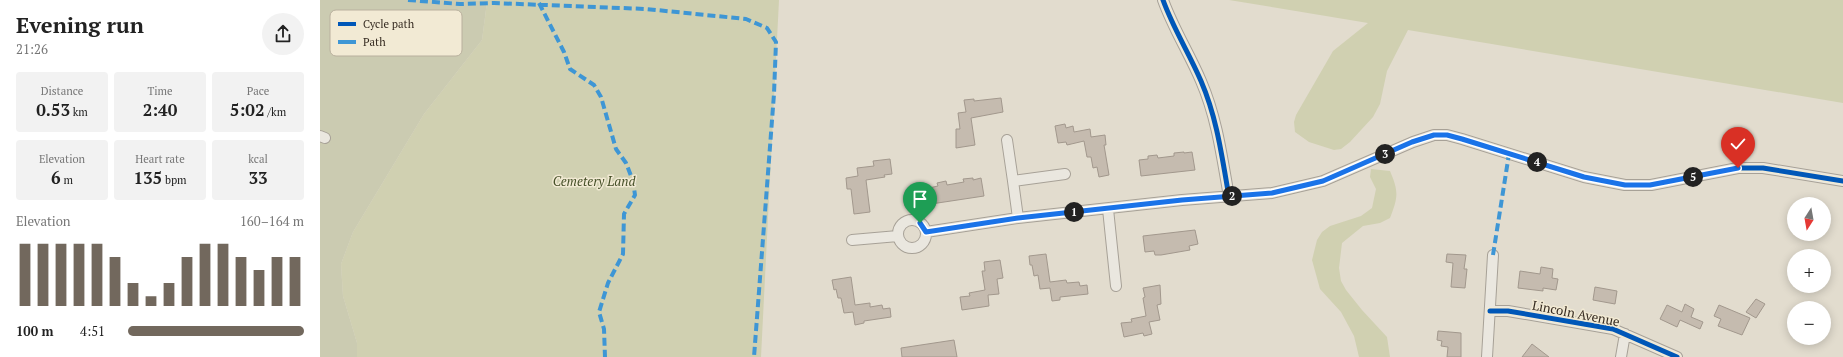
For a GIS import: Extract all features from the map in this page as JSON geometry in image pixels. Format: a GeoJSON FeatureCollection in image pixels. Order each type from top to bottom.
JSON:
{"type":"FeatureCollection","features":[{"type":"Feature","properties":{"kind":"street"},"geometry":{"type":"LineString","coordinates":[[1163,0],[1201,81],[1216,122],[1229,197]]}},
{"type":"Feature","properties":{"kind":"street"},"geometry":{"type":"LineString","coordinates":[[926,232],[1018,218],[1272,193],[1323,181],[1412,142],[1434,135],[1447,135],[1584,177],[1625,185],[1650,185],[1738,168],[1763,168],[1843,181]]}},
{"type":"Feature","properties":{"kind":"street"},"geometry":{"type":"LineString","coordinates":[[1007,140],[1018,218]]}},
{"type":"Feature","properties":{"kind":"street"},"geometry":{"type":"LineString","coordinates":[[1013,181],[1065,174]]}},
{"type":"Feature","properties":{"kind":"street"},"geometry":{"type":"LineString","coordinates":[[1108,209],[1116,286]]}},
{"type":"Feature","properties":{"kind":"street"},"geometry":{"type":"LineString","coordinates":[[910,221],[920,223],[926,232],[922,243],[918,247],[912,248],[903,245],[898,236],[901,226],[910,221]]}},
{"type":"Feature","properties":{"kind":"street"},"geometry":{"type":"LineString","coordinates":[[852,240],[898,236]]}},
{"type":"Feature","properties":{"kind":"street"},"geometry":{"type":"LineString","coordinates":[[1487,357],[1493,255]]}},
{"type":"Feature","properties":{"kind":"street","name":"Lincoln Avenue"},"geometry":{"type":"LineString","coordinates":[[1490,311],[1508,311],[1589,324],[1625,334],[1677,357]]}},
{"type":"Feature","properties":{"kind":"street"},"geometry":{"type":"LineString","coordinates":[[1621,357],[1625,334]]}},
{"type":"Feature","properties":{"kind":"green space"},"geometry":{"type":"Polygon","coordinates":[[[320,0],[474,0],[487,2],[482,40],[424,114],[353,232],[341,264],[343,296],[357,343],[357,357],[320,357],[320,0]]]}},
{"type":"Feature","properties":{"kind":"green space","name":"Cemetery Land"},"geometry":{"type":"Polygon","coordinates":[[[474,0],[779,0],[761,357],[357,357],[357,343],[343,296],[341,264],[353,232],[424,114],[482,40],[487,2],[474,0]]]}},
{"type":"Feature","properties":{"kind":"green space"},"geometry":{"type":"Polygon","coordinates":[[[1229,0],[1843,0],[1843,103],[1408,30],[1387,71],[1380,104],[1373,117],[1350,142],[1341,149],[1334,150],[1309,142],[1295,132],[1294,122],[1296,115],[1333,51],[1368,23],[1229,0]]]}},
{"type":"Feature","properties":{"kind":"green space"},"geometry":{"type":"Polygon","coordinates":[[[1371,169],[1390,171],[1396,190],[1395,205],[1390,218],[1380,223],[1363,226],[1342,243],[1339,268],[1341,281],[1346,290],[1387,337],[1390,357],[1359,357],[1354,336],[1341,312],[1320,289],[1312,260],[1317,240],[1322,232],[1330,226],[1361,216],[1372,208],[1376,189],[1370,177],[1371,169]]]}},
{"type":"Feature","properties":{"kind":"building"},"geometry":{"type":"Polygon","coordinates":[[[1001,98],[1003,112],[971,118],[975,145],[956,148],[956,129],[960,129],[958,113],[966,112],[964,100],[974,99],[974,101],[1001,98]]]}},
{"type":"Feature","properties":{"kind":"building"},"geometry":{"type":"Polygon","coordinates":[[[1065,124],[1066,128],[1073,126],[1074,132],[1090,129],[1091,137],[1105,135],[1106,145],[1104,145],[1109,175],[1099,177],[1097,167],[1093,168],[1091,157],[1087,157],[1084,141],[1067,145],[1066,142],[1058,143],[1055,126],[1065,124]]]}},
{"type":"Feature","properties":{"kind":"building"},"geometry":{"type":"Polygon","coordinates":[[[1192,152],[1195,170],[1141,176],[1139,160],[1148,159],[1148,156],[1157,155],[1158,158],[1174,156],[1174,153],[1192,152]]]}},
{"type":"Feature","properties":{"kind":"building"},"geometry":{"type":"Polygon","coordinates":[[[890,159],[892,174],[884,175],[885,177],[866,180],[870,212],[854,214],[851,189],[847,189],[846,178],[858,176],[857,168],[874,166],[873,161],[890,159]]]}},
{"type":"Feature","properties":{"kind":"building"},"geometry":{"type":"Polygon","coordinates":[[[973,178],[973,180],[981,178],[984,196],[931,204],[929,188],[938,186],[937,183],[946,181],[947,185],[964,182],[963,179],[973,178]]]}},
{"type":"Feature","properties":{"kind":"building"},"geometry":{"type":"Polygon","coordinates":[[[1195,230],[1198,244],[1189,246],[1190,250],[1161,255],[1155,255],[1154,251],[1145,252],[1143,236],[1195,230]]]}},
{"type":"Feature","properties":{"kind":"building"},"geometry":{"type":"Polygon","coordinates":[[[1046,254],[1050,282],[1066,280],[1067,283],[1079,282],[1080,286],[1087,285],[1088,294],[1060,297],[1060,300],[1052,301],[1050,288],[1040,289],[1038,275],[1034,276],[1032,265],[1030,265],[1029,256],[1046,254]]]}},
{"type":"Feature","properties":{"kind":"building"},"geometry":{"type":"Polygon","coordinates":[[[1447,254],[1466,255],[1464,269],[1467,269],[1465,288],[1451,287],[1453,263],[1446,262],[1447,254]]]}},
{"type":"Feature","properties":{"kind":"building"},"geometry":{"type":"Polygon","coordinates":[[[1000,260],[1003,278],[997,279],[999,294],[988,295],[989,306],[962,310],[960,297],[970,296],[969,293],[985,290],[982,271],[985,271],[984,262],[1000,260]]]}},
{"type":"Feature","properties":{"kind":"building"},"geometry":{"type":"Polygon","coordinates":[[[1541,267],[1553,269],[1552,278],[1558,279],[1556,290],[1543,288],[1543,291],[1518,288],[1520,271],[1540,274],[1541,267]]]}},
{"type":"Feature","properties":{"kind":"building"},"geometry":{"type":"Polygon","coordinates":[[[851,277],[855,305],[870,303],[870,307],[882,305],[883,309],[890,308],[891,317],[864,321],[864,323],[855,325],[853,312],[844,313],[841,298],[838,298],[836,289],[834,290],[832,280],[851,277]]]}},
{"type":"Feature","properties":{"kind":"building"},"geometry":{"type":"Polygon","coordinates":[[[1160,285],[1161,304],[1157,305],[1160,320],[1149,322],[1152,334],[1144,336],[1143,333],[1124,337],[1121,323],[1132,322],[1131,319],[1146,316],[1143,288],[1160,285]]]}},
{"type":"Feature","properties":{"kind":"building"},"geometry":{"type":"Polygon","coordinates":[[[1595,287],[1617,291],[1615,304],[1593,300],[1595,287]]]}},
{"type":"Feature","properties":{"kind":"building"},"geometry":{"type":"Polygon","coordinates":[[[1756,299],[1765,304],[1756,318],[1746,312],[1756,299]]]}},
{"type":"Feature","properties":{"kind":"building"},"geometry":{"type":"Polygon","coordinates":[[[1685,304],[1694,309],[1691,317],[1703,322],[1700,329],[1680,320],[1677,327],[1660,319],[1667,305],[1682,312],[1685,304]]]}},
{"type":"Feature","properties":{"kind":"building"},"geometry":{"type":"Polygon","coordinates":[[[1719,305],[1750,318],[1742,335],[1718,326],[1721,319],[1714,316],[1719,305]]]}},
{"type":"Feature","properties":{"kind":"building"},"geometry":{"type":"Polygon","coordinates":[[[1438,331],[1461,333],[1461,357],[1447,357],[1448,347],[1441,346],[1442,341],[1437,340],[1438,331]]]}},
{"type":"Feature","properties":{"kind":"building"},"geometry":{"type":"Polygon","coordinates":[[[954,340],[957,357],[902,357],[901,348],[954,340]]]}},
{"type":"Feature","properties":{"kind":"building"},"geometry":{"type":"Polygon","coordinates":[[[1532,344],[1549,357],[1522,357],[1532,344]]]}},
{"type":"Feature","properties":{"kind":"marked path"},"geometry":{"type":"LineString","coordinates":[[408,0],[460,4],[494,3],[646,9],[746,19],[767,28],[776,42],[774,94],[754,357]]}},
{"type":"Feature","properties":{"kind":"marked path"},"geometry":{"type":"LineString","coordinates":[[539,3],[564,52],[570,69],[594,85],[601,97],[616,149],[626,163],[633,181],[635,195],[624,214],[623,254],[608,283],[599,312],[604,329],[605,357]]}},
{"type":"Feature","properties":{"kind":"marked path"},"geometry":{"type":"LineString","coordinates":[[1493,255],[1509,154]]}},
{"type":"Feature","properties":{"kind":"cycle path"},"geometry":{"type":"LineString","coordinates":[[1163,0],[1171,21],[1207,95],[1218,138],[1229,197]]}},
{"type":"Feature","properties":{"kind":"cycle path"},"geometry":{"type":"LineString","coordinates":[[926,232],[1018,218],[1182,200],[1272,193],[1323,181],[1413,142],[1434,135],[1447,135],[1584,177],[1625,185],[1651,185],[1738,168],[1763,168],[1843,181]]}},
{"type":"Feature","properties":{"kind":"cycle path"},"geometry":{"type":"LineString","coordinates":[[1490,311],[1508,311],[1613,329],[1677,357]]}},
{"type":"Feature","properties":{"kind":"route"},"geometry":{"type":"LineString","coordinates":[[920,223],[926,232],[1018,218],[1182,200],[1272,193],[1323,181],[1412,142],[1434,135],[1447,135],[1584,177],[1625,185],[1650,185],[1738,168]]}}]}
